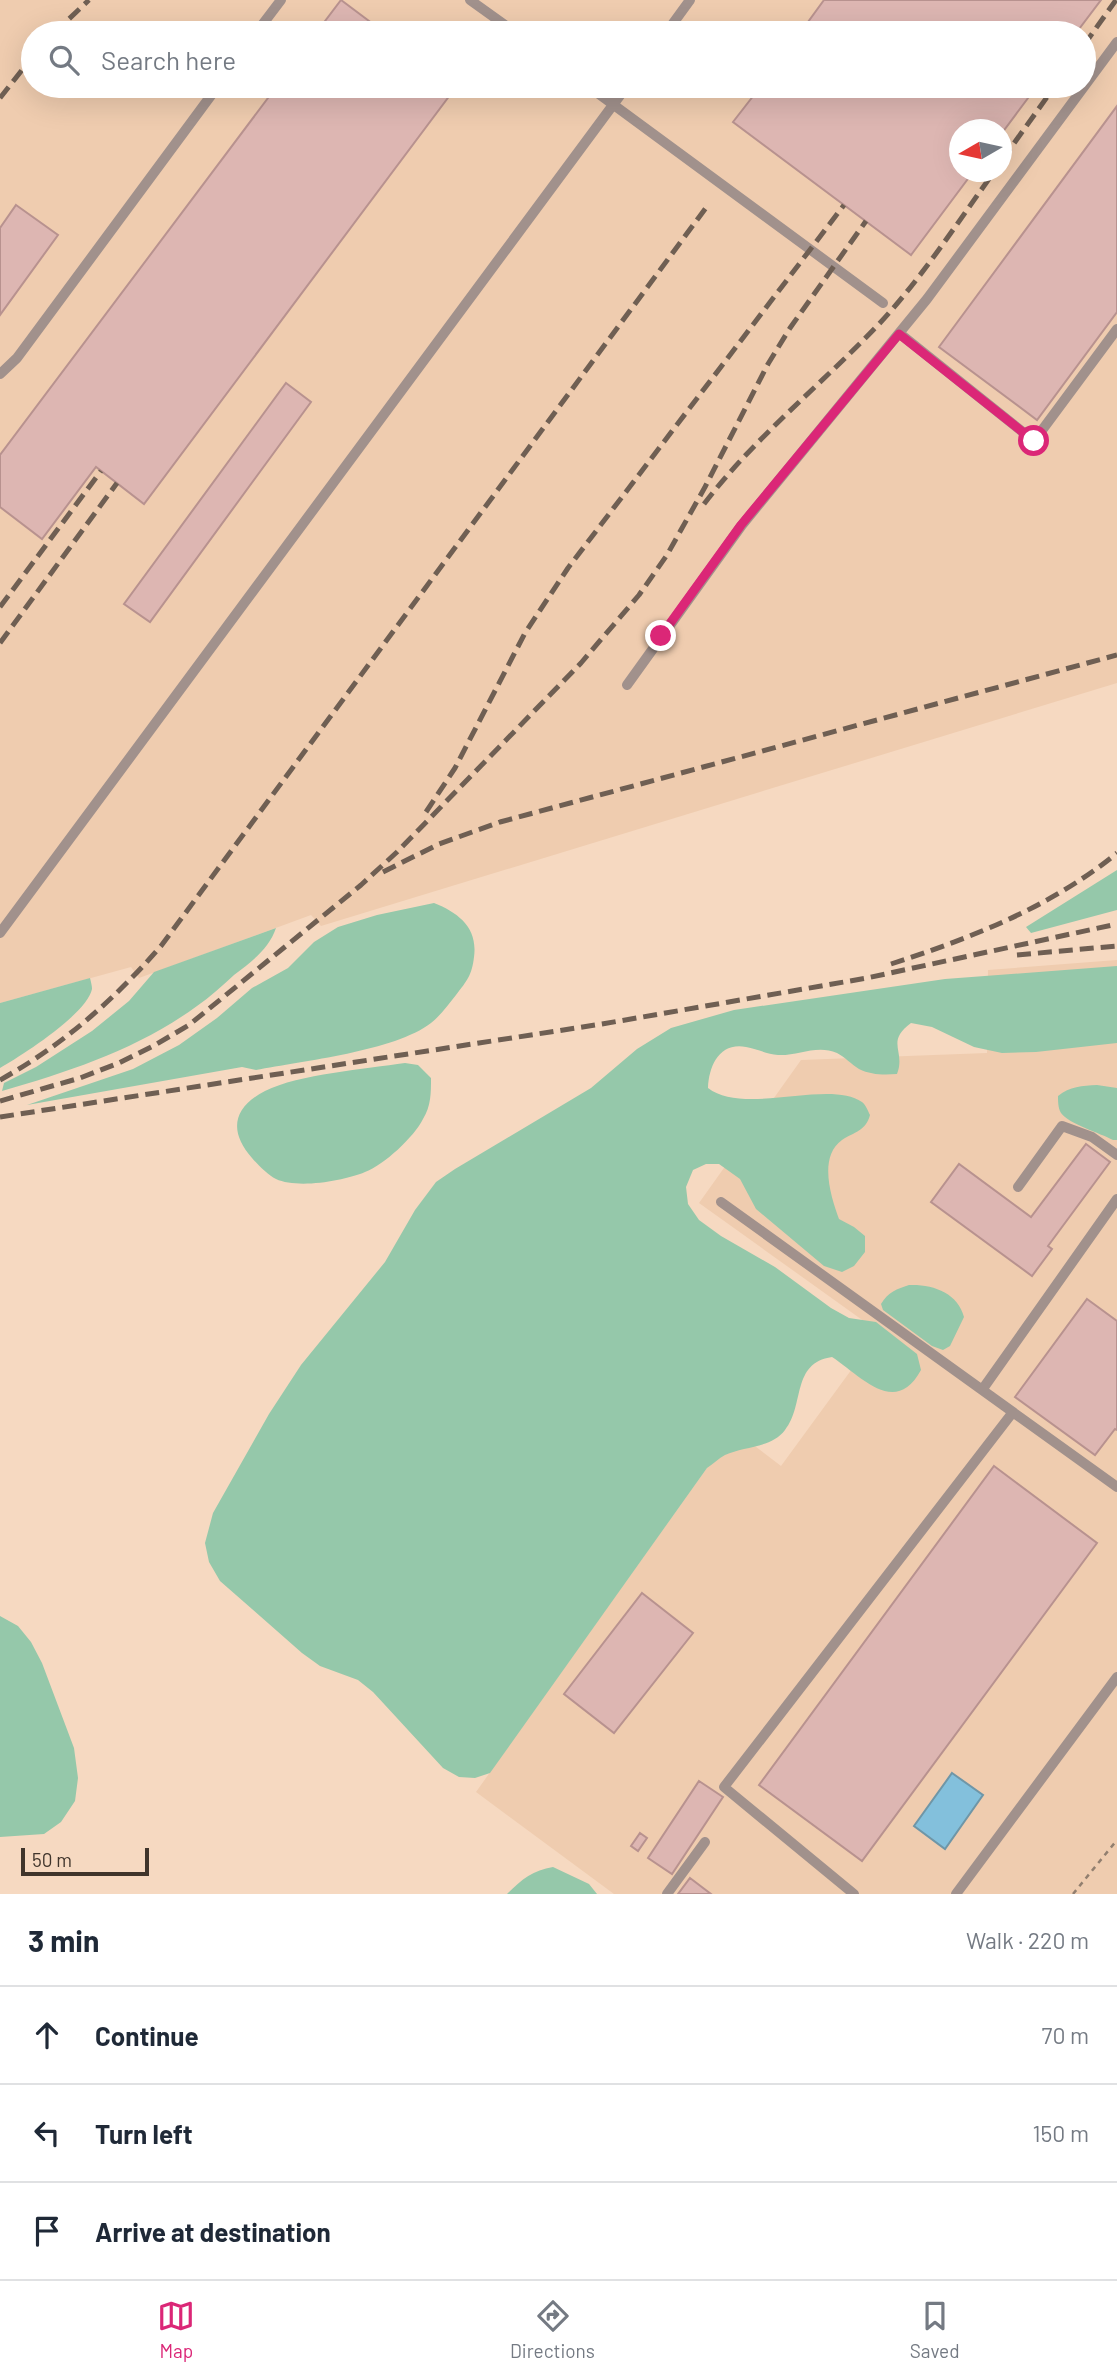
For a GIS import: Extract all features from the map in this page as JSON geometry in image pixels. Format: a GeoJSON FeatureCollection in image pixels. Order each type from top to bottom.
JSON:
{"type":"FeatureCollection","features":[{"type":"Feature","properties":{"kind":"lane"},"geometry":{"type":"LineString","coordinates":[[265,21],[281,0]]}},
{"type":"Feature","properties":{"kind":"lane"},"geometry":{"type":"LineString","coordinates":[[470,0],[499,21]]}},
{"type":"Feature","properties":{"kind":"lane"},"geometry":{"type":"LineString","coordinates":[[675,21],[690,0]]}},
{"type":"Feature","properties":{"kind":"lane"},"geometry":{"type":"LineString","coordinates":[[1096,70],[1117,42]]}},
{"type":"Feature","properties":{"kind":"lane"},"geometry":{"type":"LineString","coordinates":[[0,374],[17,358],[209,98]]}},
{"type":"Feature","properties":{"kind":"lane"},"geometry":{"type":"LineString","coordinates":[[605,98],[883,303]]}},
{"type":"Feature","properties":{"kind":"lane"},"geometry":{"type":"LineString","coordinates":[[0,933],[618,98]]}},
{"type":"Feature","properties":{"kind":"lane"},"geometry":{"type":"LineString","coordinates":[[627,684],[741,525],[927,299],[1076,98]]}},
{"type":"Feature","properties":{"kind":"lane"},"geometry":{"type":"LineString","coordinates":[[899,334],[1034,441],[1117,329]]}},
{"type":"Feature","properties":{"kind":"lane"},"geometry":{"type":"LineString","coordinates":[[1018,1187],[1062,1126],[1092,1136],[1117,1155]]}},
{"type":"Feature","properties":{"kind":"lane"},"geometry":{"type":"LineString","coordinates":[[982,1390],[1117,1199]]}},
{"type":"Feature","properties":{"kind":"lane"},"geometry":{"type":"LineString","coordinates":[[722,1202],[1117,1487]]}},
{"type":"Feature","properties":{"kind":"lane"},"geometry":{"type":"LineString","coordinates":[[854,1894],[724,1787],[1013,1412]]}},
{"type":"Feature","properties":{"kind":"lane"},"geometry":{"type":"LineString","coordinates":[[956,1894],[1117,1677]]}},
{"type":"Feature","properties":{"kind":"lane"},"geometry":{"type":"LineString","coordinates":[[667,1894],[705,1842]]}},
{"type":"Feature","properties":{"kind":"path"},"geometry":{"type":"LineString","coordinates":[[1073,1894],[1117,1840]]}},
{"type":"Feature","properties":{"kind":"shaded area"},"geometry":{"type":"Polygon","coordinates":[[[0,0],[1117,0],[1117,683],[321,926],[311,915],[139,978],[131,967],[0,1003],[0,0]]]}},
{"type":"Feature","properties":{"kind":"shaded area"},"geometry":{"type":"Polygon","coordinates":[[[1117,960],[1117,1894],[614,1894],[476,1792],[734,1430],[781,1466],[879,1332],[699,1203],[801,1060],[987,1053],[988,970],[1117,960]]]}},
{"type":"Feature","properties":{"kind":"green space"},"geometry":{"type":"Polygon","coordinates":[[[1117,870],[1117,910],[1031,933],[1026,927],[1117,870]]]}},
{"type":"Feature","properties":{"kind":"green space"},"geometry":{"type":"Polygon","coordinates":[[[434,903],[459,917],[470,930],[474,947],[473,963],[466,982],[444,1010],[431,1023],[415,1033],[372,1048],[322,1059],[256,1070],[242,1067],[27,1105],[133,1069],[179,1045],[217,1018],[252,988],[288,968],[314,942],[338,927],[377,915],[434,903]]]}},
{"type":"Feature","properties":{"kind":"green space"},"geometry":{"type":"Polygon","coordinates":[[[276,928],[264,949],[253,960],[207,999],[175,1021],[128,1047],[2,1091],[4,1083],[36,1067],[92,1031],[129,1001],[154,972],[276,928]]]}},
{"type":"Feature","properties":{"kind":"green space"},"geometry":{"type":"Polygon","coordinates":[[[1117,966],[1117,1043],[1002,1053],[974,1047],[932,1027],[911,1023],[899,1036],[897,1074],[864,1071],[837,1053],[822,1050],[778,1055],[737,1046],[729,1048],[718,1057],[711,1071],[708,1088],[724,1096],[764,1099],[829,1094],[847,1096],[865,1105],[870,1115],[868,1120],[863,1128],[835,1147],[830,1156],[828,1178],[839,1219],[865,1236],[865,1252],[854,1266],[842,1272],[824,1266],[756,1209],[740,1179],[719,1164],[706,1164],[693,1170],[686,1187],[688,1204],[699,1220],[721,1236],[775,1267],[831,1308],[849,1318],[876,1322],[917,1354],[921,1370],[911,1384],[900,1391],[889,1392],[866,1382],[832,1357],[810,1367],[804,1376],[795,1409],[785,1430],[773,1440],[725,1455],[707,1468],[490,1773],[475,1778],[459,1777],[443,1768],[373,1692],[358,1680],[320,1666],[302,1653],[220,1581],[209,1562],[205,1543],[213,1513],[269,1414],[301,1365],[385,1262],[415,1210],[436,1182],[591,1088],[637,1049],[671,1028],[734,1010],[945,979],[1117,966]]]}},
{"type":"Feature","properties":{"kind":"green space"},"geometry":{"type":"Polygon","coordinates":[[[90,978],[92,989],[87,999],[66,1022],[0,1068],[0,1003],[90,978]]]}},
{"type":"Feature","properties":{"kind":"green space"},"geometry":{"type":"Polygon","coordinates":[[[405,1063],[418,1065],[431,1078],[428,1109],[406,1142],[381,1163],[365,1172],[321,1183],[285,1182],[260,1167],[240,1139],[237,1130],[240,1113],[265,1091],[314,1076],[405,1063]]]}},
{"type":"Feature","properties":{"kind":"green space"},"geometry":{"type":"Polygon","coordinates":[[[1097,1085],[1117,1088],[1117,1140],[1078,1125],[1060,1111],[1058,1096],[1076,1087],[1097,1085]]]}},
{"type":"Feature","properties":{"kind":"green space"},"geometry":{"type":"Polygon","coordinates":[[[909,1285],[935,1288],[950,1296],[961,1309],[964,1317],[950,1346],[943,1350],[932,1346],[883,1310],[881,1304],[887,1297],[909,1285]]]}},
{"type":"Feature","properties":{"kind":"green space"},"geometry":{"type":"Polygon","coordinates":[[[0,1616],[18,1626],[31,1642],[42,1663],[74,1748],[78,1778],[75,1801],[61,1822],[44,1834],[0,1837],[0,1616]]]}},
{"type":"Feature","properties":{"kind":"green space"},"geometry":{"type":"Polygon","coordinates":[[[553,1867],[589,1884],[597,1894],[507,1894],[528,1876],[553,1867]]]}},
{"type":"Feature","properties":{"kind":"water"},"geometry":{"type":"Polygon","coordinates":[[[952,1773],[983,1795],[945,1849],[914,1826],[952,1773]]]}},
{"type":"Feature","properties":{"kind":"building"},"geometry":{"type":"Polygon","coordinates":[[[341,0],[369,21],[325,21],[341,0]]]}},
{"type":"Feature","properties":{"kind":"building"},"geometry":{"type":"Polygon","coordinates":[[[824,0],[1101,0],[1085,21],[809,21],[824,0]]]}},
{"type":"Feature","properties":{"kind":"building"},"geometry":{"type":"Polygon","coordinates":[[[268,98],[448,98],[144,504],[96,467],[42,539],[0,507],[0,455],[268,98]]]}},
{"type":"Feature","properties":{"kind":"building"},"geometry":{"type":"Polygon","coordinates":[[[752,98],[1028,98],[1012,120],[949,119],[949,182],[966,182],[911,255],[733,122],[752,98]]]}},
{"type":"Feature","properties":{"kind":"building"},"geometry":{"type":"Polygon","coordinates":[[[1117,106],[1117,312],[1037,420],[939,347],[1117,106]]]}},
{"type":"Feature","properties":{"kind":"building"},"geometry":{"type":"Polygon","coordinates":[[[16,205],[58,235],[0,315],[0,228],[16,205]]]}},
{"type":"Feature","properties":{"kind":"building"},"geometry":{"type":"Polygon","coordinates":[[[286,383],[311,402],[150,622],[124,604],[286,383]]]}},
{"type":"Feature","properties":{"kind":"building"},"geometry":{"type":"Polygon","coordinates":[[[1086,1144],[1110,1162],[1048,1246],[1052,1249],[1032,1276],[931,1202],[959,1164],[1031,1217],[1086,1144]]]}},
{"type":"Feature","properties":{"kind":"building"},"geometry":{"type":"Polygon","coordinates":[[[1087,1299],[1117,1321],[1117,1430],[1115,1429],[1095,1455],[1015,1397],[1087,1299]]]}},
{"type":"Feature","properties":{"kind":"building"},"geometry":{"type":"Polygon","coordinates":[[[994,1466],[1097,1543],[862,1861],[759,1785],[994,1466]]]}},
{"type":"Feature","properties":{"kind":"building"},"geometry":{"type":"Polygon","coordinates":[[[642,1593],[693,1633],[614,1733],[564,1694],[642,1593]]]}},
{"type":"Feature","properties":{"kind":"building"},"geometry":{"type":"Polygon","coordinates":[[[699,1781],[723,1797],[672,1874],[648,1858],[699,1781]]]}},
{"type":"Feature","properties":{"kind":"building"},"geometry":{"type":"Polygon","coordinates":[[[640,1833],[647,1838],[638,1851],[631,1846],[640,1833]]]}},
{"type":"Feature","properties":{"kind":"building"},"geometry":{"type":"Polygon","coordinates":[[[690,1878],[711,1894],[678,1894],[690,1878]]]}},
{"type":"Feature","properties":{"kind":"railway"},"geometry":{"type":"LineString","coordinates":[[67,21],[89,0]]}},
{"type":"Feature","properties":{"kind":"railway"},"geometry":{"type":"LineString","coordinates":[[1096,28],[1116,0]]}},
{"type":"Feature","properties":{"kind":"railway"},"geometry":{"type":"LineString","coordinates":[[0,98],[21,71]]}},
{"type":"Feature","properties":{"kind":"railway"},"geometry":{"type":"LineString","coordinates":[[1012,146],[1046,98]]}},
{"type":"Feature","properties":{"kind":"railway"},"geometry":{"type":"LineString","coordinates":[[704,504],[745,456],[894,307],[987,182]]}},
{"type":"Feature","properties":{"kind":"railway"},"geometry":{"type":"LineString","coordinates":[[0,1080],[45,1052],[86,1020],[125,985],[161,946],[708,205]]}},
{"type":"Feature","properties":{"kind":"railway"},"geometry":{"type":"LineString","coordinates":[[426,812],[455,768],[525,633],[568,568],[844,205]]}},
{"type":"Feature","properties":{"kind":"railway"},"geometry":{"type":"LineString","coordinates":[[0,1101],[80,1078],[119,1063],[189,1025],[361,885],[397,852],[581,663],[639,595],[667,555],[705,487],[768,364],[790,328],[866,221]]}},
{"type":"Feature","properties":{"kind":"railway"},"geometry":{"type":"LineString","coordinates":[[0,607],[101,471]]}},
{"type":"Feature","properties":{"kind":"railway"},"geometry":{"type":"LineString","coordinates":[[0,643],[117,483]]}},
{"type":"Feature","properties":{"kind":"railway"},"geometry":{"type":"LineString","coordinates":[[383,872],[439,844],[500,822],[1117,655]]}},
{"type":"Feature","properties":{"kind":"railway"},"geometry":{"type":"LineString","coordinates":[[891,964],[980,932],[1038,905],[1092,872],[1117,853]]}},
{"type":"Feature","properties":{"kind":"railway"},"geometry":{"type":"LineString","coordinates":[[0,1117],[602,1024],[867,978],[1117,924]]}},
{"type":"Feature","properties":{"kind":"railway"},"geometry":{"type":"LineString","coordinates":[[1017,955],[1117,946]]}},
{"type":"Feature","properties":{"kind":"route"},"geometry":{"type":"LineString","coordinates":[[661,636],[741,525],[899,334],[1034,441]]}}]}
